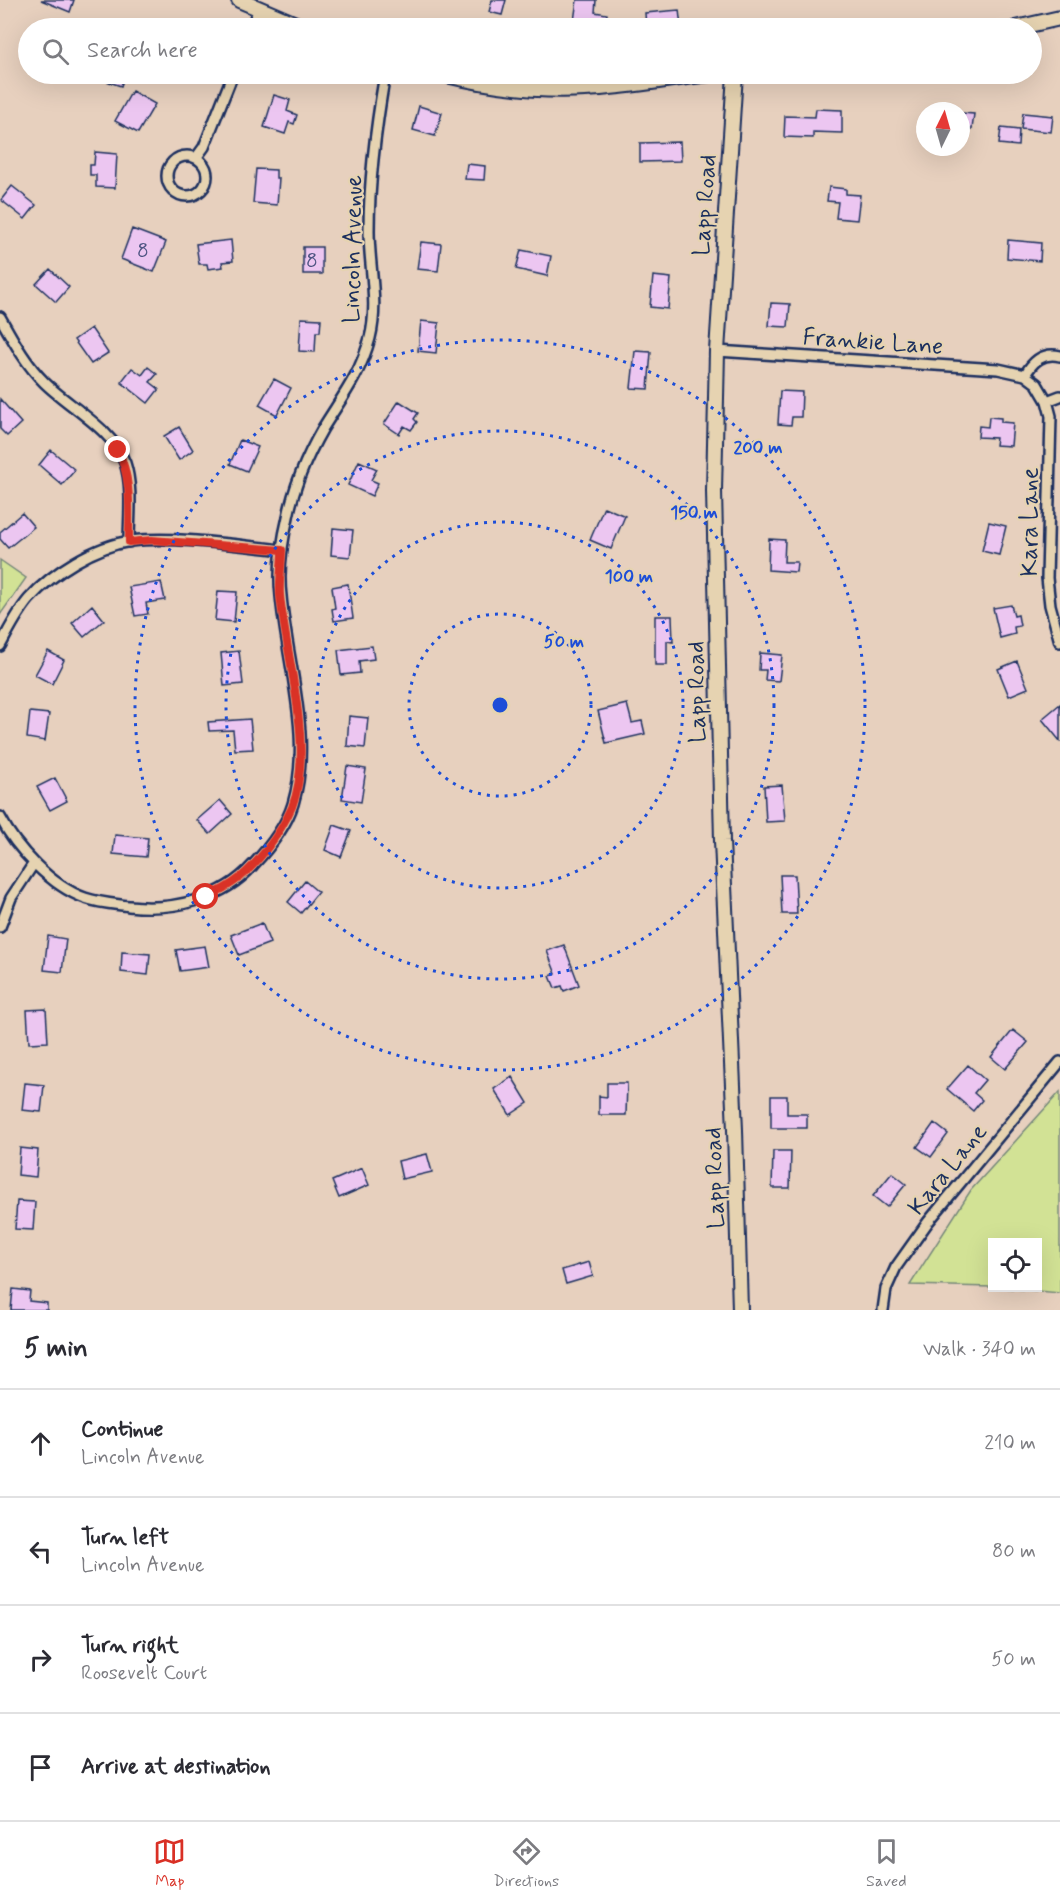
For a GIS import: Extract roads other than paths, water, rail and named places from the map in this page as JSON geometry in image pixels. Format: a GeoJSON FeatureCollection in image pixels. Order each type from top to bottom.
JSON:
{"type":"FeatureCollection","features":[{"type":"Feature","properties":{"kind":"street"},"geometry":{"type":"LineString","coordinates":[[239,0],[281,18]]}},
{"type":"Feature","properties":{"kind":"street"},"geometry":{"type":"LineString","coordinates":[[256,18],[260,9]]}},
{"type":"Feature","properties":{"kind":"street"},"geometry":{"type":"LineString","coordinates":[[1042,22],[1060,18]]}},
{"type":"Feature","properties":{"kind":"street"},"geometry":{"type":"LineString","coordinates":[[196,158],[204,147],[229,84]]}},
{"type":"Feature","properties":{"kind":"street","name":"Lincoln Avenue"},"geometry":{"type":"LineString","coordinates":[[0,818],[34,863],[64,888],[82,897],[104,903],[138,907],[172,906],[226,889],[243,876],[275,838],[293,805],[300,767],[298,719],[280,593],[282,550],[298,482],[323,429],[356,378],[370,338],[374,318],[374,294],[369,233],[370,212],[376,126],[383,84]]}},
{"type":"Feature","properties":{"kind":"street"},"geometry":{"type":"LineString","coordinates":[[494,84],[544,90],[585,89],[626,84]]}},
{"type":"Feature","properties":{"kind":"street","name":"Lapp Road"},"geometry":{"type":"LineString","coordinates":[[734,84],[717,351],[714,491],[721,817],[740,1310]]}},
{"type":"Feature","properties":{"kind":"street"},"geometry":{"type":"LineString","coordinates":[[185,155],[196,158],[207,171],[203,188],[188,196],[177,194],[169,186],[167,169],[179,157],[185,155]]}},
{"type":"Feature","properties":{"kind":"street"},"geometry":{"type":"LineString","coordinates":[[0,317],[21,353],[44,382],[109,438],[118,450],[125,464],[129,484],[129,542]]}},
{"type":"Feature","properties":{"kind":"street","name":"Frankie Lane"},"geometry":{"type":"LineString","coordinates":[[717,351],[998,369],[1025,375]]}},
{"type":"Feature","properties":{"kind":"street"},"geometry":{"type":"LineString","coordinates":[[1060,356],[1051,354],[1044,356],[1030,366],[1025,375],[1037,384],[1047,401],[1060,396]]}},
{"type":"Feature","properties":{"kind":"street","name":"Kara Lane"},"geometry":{"type":"LineString","coordinates":[[1047,401],[1051,416],[1047,578],[1050,605],[1060,642]]}},
{"type":"Feature","properties":{"kind":"street"},"geometry":{"type":"LineString","coordinates":[[0,646],[28,600],[48,581],[95,552],[129,542],[152,540],[282,550]]}},
{"type":"Feature","properties":{"kind":"street"},"geometry":{"type":"LineString","coordinates":[[0,927],[11,898],[34,863]]}},
{"type":"Feature","properties":{"kind":"street","name":"Kara Lane"},"geometry":{"type":"LineString","coordinates":[[883,1310],[886,1289],[896,1267],[928,1222],[1060,1062]]}}]}
